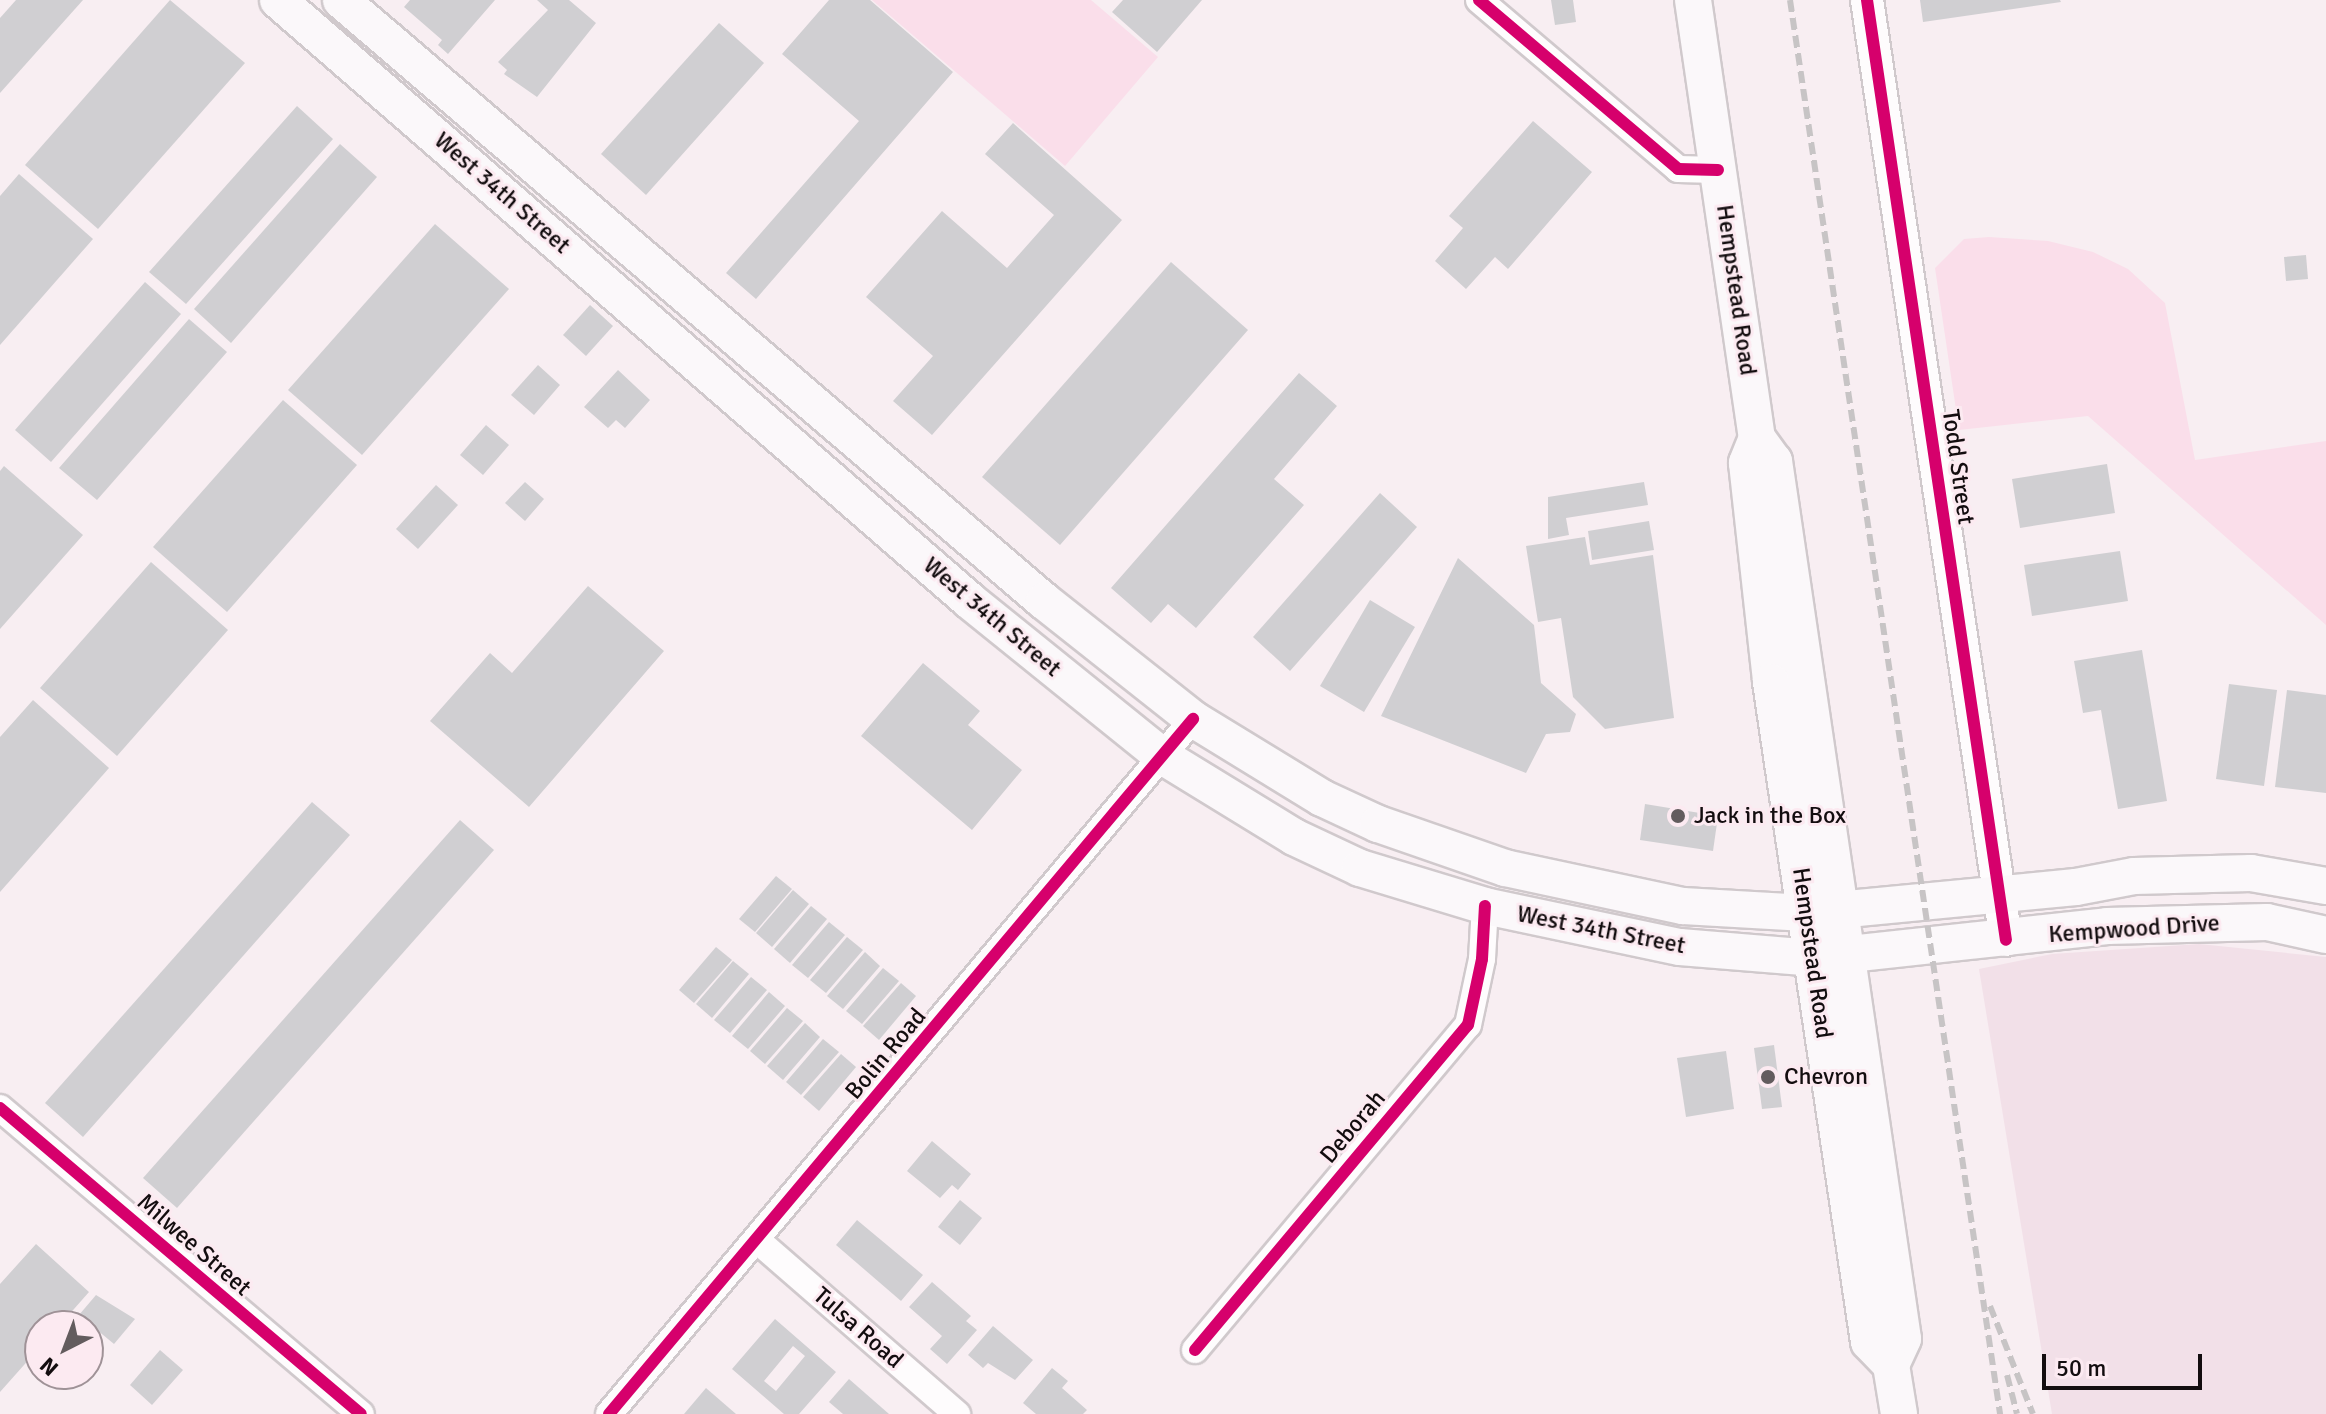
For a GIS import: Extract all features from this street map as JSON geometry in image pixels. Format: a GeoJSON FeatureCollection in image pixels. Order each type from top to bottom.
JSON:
{"type":"FeatureCollection","features":[{"type":"Feature","properties":{"kind":"main road","name":"West 34th Street"},"geometry":{"type":"LineString","coordinates":[[278,0],[865,510],[1162,756],[1294,837],[1360,868],[1485,906],[1680,947],[1830,958]]}},
{"type":"Feature","properties":{"kind":"main road","name":"West 34th Street"},"geometry":{"type":"LineString","coordinates":[[341,0],[897,476],[1193,719],[1322,798],[1378,824],[1505,868],[1683,906],[1822,912]]}},
{"type":"Feature","properties":{"kind":"main road","name":"Hempstead Road"},"geometry":{"type":"LineString","coordinates":[[1693,0],[1757,438],[1774,461],[1822,912],[1903,1339],[1891,1365],[1899,1414]]}},
{"type":"Feature","properties":{"kind":"main road"},"geometry":{"type":"LineString","coordinates":[[409,113],[435,81]]}},
{"type":"Feature","properties":{"kind":"main road"},"geometry":{"type":"LineString","coordinates":[[865,510],[897,476]]}},
{"type":"Feature","properties":{"kind":"main road","name":"Kempwood Drive"},"geometry":{"type":"LineString","coordinates":[[1822,912],[1999,894],[2134,876],[2251,873],[2316,884]]}},
{"type":"Feature","properties":{"kind":"main road"},"geometry":{"type":"LineString","coordinates":[[2313,932],[2316,884]]}},
{"type":"Feature","properties":{"kind":"main road","name":"Kempwood Drive"},"geometry":{"type":"LineString","coordinates":[[1830,958],[2107,926],[2267,922],[2313,932]]}},
{"type":"Feature","properties":{"kind":"street"},"geometry":{"type":"LineString","coordinates":[[1479,0],[1678,169],[1718,170]]}},
{"type":"Feature","properties":{"kind":"street","name":"Todd Street"},"geometry":{"type":"LineString","coordinates":[[1867,0],[2006,940]]}},
{"type":"Feature","properties":{"kind":"street","name":"Bolin Road"},"geometry":{"type":"LineString","coordinates":[[609,1414],[758,1241],[1193,719]]}},
{"type":"Feature","properties":{"kind":"street","name":"Deborah"},"geometry":{"type":"LineString","coordinates":[[1195,1350],[1468,1025],[1482,959],[1485,906]]}},
{"type":"Feature","properties":{"kind":"street","name":"Milwee Street"},"geometry":{"type":"LineString","coordinates":[[0,1108],[361,1414]]}},
{"type":"Feature","properties":{"kind":"street","name":"Tulsa Road"},"geometry":{"type":"LineString","coordinates":[[758,1241],[957,1414]]}},
{"type":"Feature","properties":{"kind":"shaded area"},"geometry":{"type":"Polygon","coordinates":[[[872,0],[1091,0],[1158,57],[1065,166],[872,0]]]}},
{"type":"Feature","properties":{"kind":"shaded area"},"geometry":{"type":"Polygon","coordinates":[[[1989,237],[2048,241],[2093,252],[2128,269],[2165,303],[2195,460],[2326,441],[2326,625],[2088,416],[1959,430],[1935,268],[1964,239],[1989,237]]]}},
{"type":"Feature","properties":{"kind":"shaded area"},"geometry":{"type":"Polygon","coordinates":[[[2199,944],[2326,957],[2326,1414],[2052,1414],[1979,969],[2052,954],[2199,944]]]}},
{"type":"Feature","properties":{"kind":"building"},"geometry":{"type":"Polygon","coordinates":[[[16,0],[83,0],[0,93],[0,18],[16,0]]]}},
{"type":"Feature","properties":{"kind":"building"},"geometry":{"type":"Polygon","coordinates":[[[170,0],[245,63],[98,229],[25,165],[170,0]]]}},
{"type":"Feature","properties":{"kind":"building"},"geometry":{"type":"Polygon","coordinates":[[[410,0],[495,0],[448,54],[438,45],[442,40],[404,7],[410,0]]]}},
{"type":"Feature","properties":{"kind":"building"},"geometry":{"type":"Polygon","coordinates":[[[537,0],[569,0],[596,23],[537,97],[504,74],[507,70],[498,62],[548,10],[537,0]]]}},
{"type":"Feature","properties":{"kind":"building"},"geometry":{"type":"Polygon","coordinates":[[[829,0],[870,0],[953,72],[756,299],[726,273],[859,121],[782,54],[829,0]]]}},
{"type":"Feature","properties":{"kind":"building"},"geometry":{"type":"Polygon","coordinates":[[[1123,0],[1202,0],[1157,52],[1112,12],[1123,0]]]}},
{"type":"Feature","properties":{"kind":"building"},"geometry":{"type":"Polygon","coordinates":[[[1551,0],[1573,0],[1576,22],[1555,25],[1551,0]]]}},
{"type":"Feature","properties":{"kind":"building"},"geometry":{"type":"Polygon","coordinates":[[[1920,0],[2060,0],[2061,2],[1923,22],[1920,0]]]}},
{"type":"Feature","properties":{"kind":"building"},"geometry":{"type":"Polygon","coordinates":[[[719,23],[764,63],[646,195],[601,154],[719,23]]]}},
{"type":"Feature","properties":{"kind":"building"},"geometry":{"type":"Polygon","coordinates":[[[297,106],[333,139],[186,304],[149,272],[297,106]]]}},
{"type":"Feature","properties":{"kind":"building"},"geometry":{"type":"Polygon","coordinates":[[[1533,121],[1592,172],[1508,269],[1495,257],[1466,289],[1435,261],[1463,228],[1449,216],[1533,121]]]}},
{"type":"Feature","properties":{"kind":"building"},"geometry":{"type":"Polygon","coordinates":[[[1013,123],[1122,220],[932,435],[893,401],[933,356],[866,297],[942,211],[1007,268],[1054,215],[985,154],[1013,123]]]}},
{"type":"Feature","properties":{"kind":"building"},"geometry":{"type":"Polygon","coordinates":[[[340,144],[377,177],[231,343],[194,309],[340,144]]]}},
{"type":"Feature","properties":{"kind":"building"},"geometry":{"type":"Polygon","coordinates":[[[19,174],[93,239],[0,345],[0,196],[19,174]]]}},
{"type":"Feature","properties":{"kind":"building"},"geometry":{"type":"Polygon","coordinates":[[[435,224],[509,289],[362,455],[288,390],[435,224]]]}},
{"type":"Feature","properties":{"kind":"building"},"geometry":{"type":"Polygon","coordinates":[[[2306,255],[2308,279],[2286,281],[2284,257],[2306,255]]]}},
{"type":"Feature","properties":{"kind":"building"},"geometry":{"type":"Polygon","coordinates":[[[1171,262],[1248,330],[1060,545],[982,477],[1171,262]]]}},
{"type":"Feature","properties":{"kind":"building"},"geometry":{"type":"Polygon","coordinates":[[[145,282],[181,314],[51,462],[15,430],[145,282]]]}},
{"type":"Feature","properties":{"kind":"building"},"geometry":{"type":"Polygon","coordinates":[[[590,305],[613,326],[586,356],[563,335],[590,305]]]}},
{"type":"Feature","properties":{"kind":"building"},"geometry":{"type":"Polygon","coordinates":[[[189,319],[227,352],[97,500],[59,468],[189,319]]]}},
{"type":"Feature","properties":{"kind":"building"},"geometry":{"type":"Polygon","coordinates":[[[538,365],[560,385],[534,415],[511,395],[538,365]]]}},
{"type":"Feature","properties":{"kind":"building"},"geometry":{"type":"Polygon","coordinates":[[[618,370],[650,400],[625,428],[616,420],[608,428],[584,407],[618,370]]]}},
{"type":"Feature","properties":{"kind":"building"},"geometry":{"type":"Polygon","coordinates":[[[1299,373],[1337,406],[1274,479],[1304,505],[1196,628],[1168,604],[1151,623],[1111,588],[1299,373]]]}},
{"type":"Feature","properties":{"kind":"building"},"geometry":{"type":"Polygon","coordinates":[[[283,400],[357,465],[227,612],[153,547],[283,400]]]}},
{"type":"Feature","properties":{"kind":"building"},"geometry":{"type":"Polygon","coordinates":[[[486,425],[509,445],[483,475],[460,455],[486,425]]]}},
{"type":"Feature","properties":{"kind":"building"},"geometry":{"type":"Polygon","coordinates":[[[2107,464],[2115,513],[2020,528],[2012,479],[2107,464]]]}},
{"type":"Feature","properties":{"kind":"building"},"geometry":{"type":"Polygon","coordinates":[[[4,466],[83,535],[0,629],[0,471],[4,466]]]}},
{"type":"Feature","properties":{"kind":"building"},"geometry":{"type":"Polygon","coordinates":[[[525,482],[544,499],[525,521],[505,503],[525,482]]]}},
{"type":"Feature","properties":{"kind":"building"},"geometry":{"type":"Polygon","coordinates":[[[1644,482],[1648,505],[1566,518],[1569,535],[1548,539],[1548,497],[1644,482]]]}},
{"type":"Feature","properties":{"kind":"building"},"geometry":{"type":"Polygon","coordinates":[[[436,485],[458,505],[418,549],[396,529],[436,485]]]}},
{"type":"Feature","properties":{"kind":"building"},"geometry":{"type":"Polygon","coordinates":[[[1380,493],[1417,527],[1290,671],[1253,637],[1380,493]]]}},
{"type":"Feature","properties":{"kind":"building"},"geometry":{"type":"Polygon","coordinates":[[[1649,521],[1654,550],[1592,560],[1588,531],[1649,521]]]}},
{"type":"Feature","properties":{"kind":"building"},"geometry":{"type":"Polygon","coordinates":[[[1585,537],[1590,565],[1653,555],[1674,718],[1605,729],[1573,697],[1561,618],[1538,622],[1526,546],[1585,537]]]}},
{"type":"Feature","properties":{"kind":"building"},"geometry":{"type":"Polygon","coordinates":[[[2120,551],[2128,601],[2032,616],[2024,565],[2120,551]]]}},
{"type":"Feature","properties":{"kind":"building"},"geometry":{"type":"Polygon","coordinates":[[[1458,558],[1534,625],[1541,683],[1576,714],[1570,732],[1546,734],[1526,773],[1381,716],[1458,558]]]}},
{"type":"Feature","properties":{"kind":"building"},"geometry":{"type":"Polygon","coordinates":[[[151,562],[228,630],[117,756],[40,688],[151,562]]]}},
{"type":"Feature","properties":{"kind":"building"},"geometry":{"type":"Polygon","coordinates":[[[588,586],[664,651],[529,807],[430,721],[490,653],[512,673],[588,586]]]}},
{"type":"Feature","properties":{"kind":"building"},"geometry":{"type":"Polygon","coordinates":[[[1370,600],[1415,627],[1364,712],[1320,686],[1370,600]]]}},
{"type":"Feature","properties":{"kind":"building"},"geometry":{"type":"Polygon","coordinates":[[[2142,650],[2167,801],[2118,809],[2101,710],[2083,713],[2074,661],[2142,650]]]}},
{"type":"Feature","properties":{"kind":"building"},"geometry":{"type":"Polygon","coordinates":[[[923,663],[980,711],[968,725],[1022,770],[972,830],[861,736],[923,663]]]}},
{"type":"Feature","properties":{"kind":"building"},"geometry":{"type":"Polygon","coordinates":[[[2229,684],[2277,690],[2264,786],[2216,779],[2229,684]]]}},
{"type":"Feature","properties":{"kind":"building"},"geometry":{"type":"Polygon","coordinates":[[[2287,690],[2326,695],[2326,793],[2275,787],[2287,690]]]}},
{"type":"Feature","properties":{"kind":"building"},"geometry":{"type":"Polygon","coordinates":[[[33,700],[109,768],[0,892],[0,737],[33,700]]]}},
{"type":"Feature","properties":{"kind":"building"},"geometry":{"type":"Polygon","coordinates":[[[312,802],[350,835],[83,1137],[45,1103],[312,802]]]}},
{"type":"Feature","properties":{"kind":"building"},"geometry":{"type":"Polygon","coordinates":[[[1645,804],[1718,816],[1713,851],[1640,840],[1645,804]]]}},
{"type":"Feature","properties":{"kind":"building"},"geometry":{"type":"Polygon","coordinates":[[[460,820],[494,850],[177,1208],[143,1178],[460,820]]]}},
{"type":"Feature","properties":{"kind":"building"},"geometry":{"type":"Polygon","coordinates":[[[776,876],[792,889],[755,932],[739,919],[776,876]]]}},
{"type":"Feature","properties":{"kind":"building"},"geometry":{"type":"Polygon","coordinates":[[[793,890],[809,904],[772,947],[756,933],[793,890]]]}},
{"type":"Feature","properties":{"kind":"building"},"geometry":{"type":"Polygon","coordinates":[[[811,906],[827,919],[790,963],[774,949],[811,906]]]}},
{"type":"Feature","properties":{"kind":"building"},"geometry":{"type":"Polygon","coordinates":[[[829,922],[845,935],[808,978],[792,965],[829,922]]]}},
{"type":"Feature","properties":{"kind":"building"},"geometry":{"type":"Polygon","coordinates":[[[847,937],[863,950],[826,993],[810,980],[847,937]]]}},
{"type":"Feature","properties":{"kind":"building"},"geometry":{"type":"Polygon","coordinates":[[[716,947],[732,960],[694,1003],[679,990],[716,947]]]}},
{"type":"Feature","properties":{"kind":"building"},"geometry":{"type":"Polygon","coordinates":[[[865,952],[880,966],[843,1009],[827,996],[865,952]]]}},
{"type":"Feature","properties":{"kind":"building"},"geometry":{"type":"Polygon","coordinates":[[[733,961],[749,974],[712,1018],[696,1004],[733,961]]]}},
{"type":"Feature","properties":{"kind":"building"},"geometry":{"type":"Polygon","coordinates":[[[883,968],[899,981],[862,1024],[846,1011],[883,968]]]}},
{"type":"Feature","properties":{"kind":"building"},"geometry":{"type":"Polygon","coordinates":[[[751,977],[767,990],[730,1033],[714,1020],[751,977]]]}},
{"type":"Feature","properties":{"kind":"building"},"geometry":{"type":"Polygon","coordinates":[[[901,983],[916,996],[879,1040],[863,1026],[901,983]]]}},
{"type":"Feature","properties":{"kind":"building"},"geometry":{"type":"Polygon","coordinates":[[[769,992],[785,1006],[748,1049],[732,1036],[769,992]]]}},
{"type":"Feature","properties":{"kind":"building"},"geometry":{"type":"Polygon","coordinates":[[[787,1008],[803,1021],[765,1064],[750,1051],[787,1008]]]}},
{"type":"Feature","properties":{"kind":"building"},"geometry":{"type":"Polygon","coordinates":[[[805,1023],[820,1037],[783,1080],[767,1066],[805,1023]]]}},
{"type":"Feature","properties":{"kind":"building"},"geometry":{"type":"Polygon","coordinates":[[[823,1039],[839,1052],[801,1095],[786,1082],[823,1039]]]}},
{"type":"Feature","properties":{"kind":"building","name":"Chevron"},"geometry":{"type":"Polygon","coordinates":[[[1774,1045],[1782,1107],[1762,1109],[1754,1048],[1774,1045]]]}},
{"type":"Feature","properties":{"kind":"building"},"geometry":{"type":"Polygon","coordinates":[[[1726,1051],[1734,1109],[1686,1117],[1677,1058],[1726,1051]]]}},
{"type":"Feature","properties":{"kind":"building"},"geometry":{"type":"Polygon","coordinates":[[[841,1054],[856,1067],[819,1111],[803,1097],[841,1054]]]}},
{"type":"Feature","properties":{"kind":"building"},"geometry":{"type":"Polygon","coordinates":[[[932,1141],[971,1174],[958,1190],[952,1185],[940,1198],[907,1171],[932,1141]]]}},
{"type":"Feature","properties":{"kind":"building"},"geometry":{"type":"Polygon","coordinates":[[[960,1200],[982,1218],[960,1245],[938,1227],[960,1200]]]}},
{"type":"Feature","properties":{"kind":"building"},"geometry":{"type":"Polygon","coordinates":[[[857,1220],[923,1275],[901,1301],[836,1245],[857,1220]]]}},
{"type":"Feature","properties":{"kind":"building"},"geometry":{"type":"Polygon","coordinates":[[[36,1244],[89,1292],[73,1310],[24,1310],[24,1365],[0,1392],[0,1284],[36,1244]]]}},
{"type":"Feature","properties":{"kind":"building"},"geometry":{"type":"Polygon","coordinates":[[[932,1282],[971,1316],[966,1321],[977,1330],[947,1364],[930,1349],[942,1336],[909,1307],[932,1282]]]}},
{"type":"Feature","properties":{"kind":"building"},"geometry":{"type":"Polygon","coordinates":[[[96,1295],[135,1319],[114,1344],[104,1336],[104,1310],[83,1310],[96,1295]]]}},
{"type":"Feature","properties":{"kind":"building"},"geometry":{"type":"Polygon","coordinates":[[[775,1319],[836,1372],[799,1414],[784,1414],[732,1369],[775,1319]],[[793,1346],[764,1381],[776,1391],[805,1356],[793,1346]]]}},
{"type":"Feature","properties":{"kind":"building"},"geometry":{"type":"Polygon","coordinates":[[[993,1326],[1033,1360],[1015,1380],[988,1363],[983,1368],[968,1355],[993,1326]]]}},
{"type":"Feature","properties":{"kind":"building"},"geometry":{"type":"Polygon","coordinates":[[[160,1350],[183,1370],[152,1405],[130,1385],[160,1350]]]}},
{"type":"Feature","properties":{"kind":"building"},"geometry":{"type":"Polygon","coordinates":[[[1052,1368],[1068,1381],[1062,1388],[1087,1410],[1083,1414],[1036,1414],[1023,1403],[1052,1368]]]}},
{"type":"Feature","properties":{"kind":"building"},"geometry":{"type":"Polygon","coordinates":[[[849,1379],[889,1414],[843,1414],[829,1402],[849,1379]]]}},
{"type":"Feature","properties":{"kind":"building"},"geometry":{"type":"Polygon","coordinates":[[[706,1388],[736,1414],[684,1414],[706,1388]]]}},
{"type":"Feature","properties":{"kind":"railway"},"geometry":{"type":"LineString","coordinates":[[1790,0],[2000,1414]]}},
{"type":"Feature","properties":{"kind":"railway"},"geometry":{"type":"LineString","coordinates":[[1990,1306],[2033,1414]]}},
{"type":"Feature","properties":{"kind":"railway"},"geometry":{"type":"LineString","coordinates":[[2007,1375],[2017,1414]]}},
{"type":"Feature","properties":{"kind":"cycle path"},"geometry":{"type":"LineString","coordinates":[[1479,0],[1678,169],[1718,170]]}},
{"type":"Feature","properties":{"kind":"cycle path"},"geometry":{"type":"LineString","coordinates":[[1867,0],[2006,940]]}},
{"type":"Feature","properties":{"kind":"cycle path"},"geometry":{"type":"LineString","coordinates":[[609,1414],[1193,719]]}},
{"type":"Feature","properties":{"kind":"cycle path"},"geometry":{"type":"LineString","coordinates":[[1195,1350],[1468,1025],[1482,959],[1485,906]]}},
{"type":"Feature","properties":{"kind":"cycle path"},"geometry":{"type":"LineString","coordinates":[[0,1108],[361,1414]]}},
{"type":"Feature","properties":{"kind":"place","name":"Jack in the Box"},"geometry":{"type":"Point","coordinates":[1678,816]}},
{"type":"Feature","properties":{"kind":"place","name":"Chevron"},"geometry":{"type":"Point","coordinates":[1768,1077]}}]}
